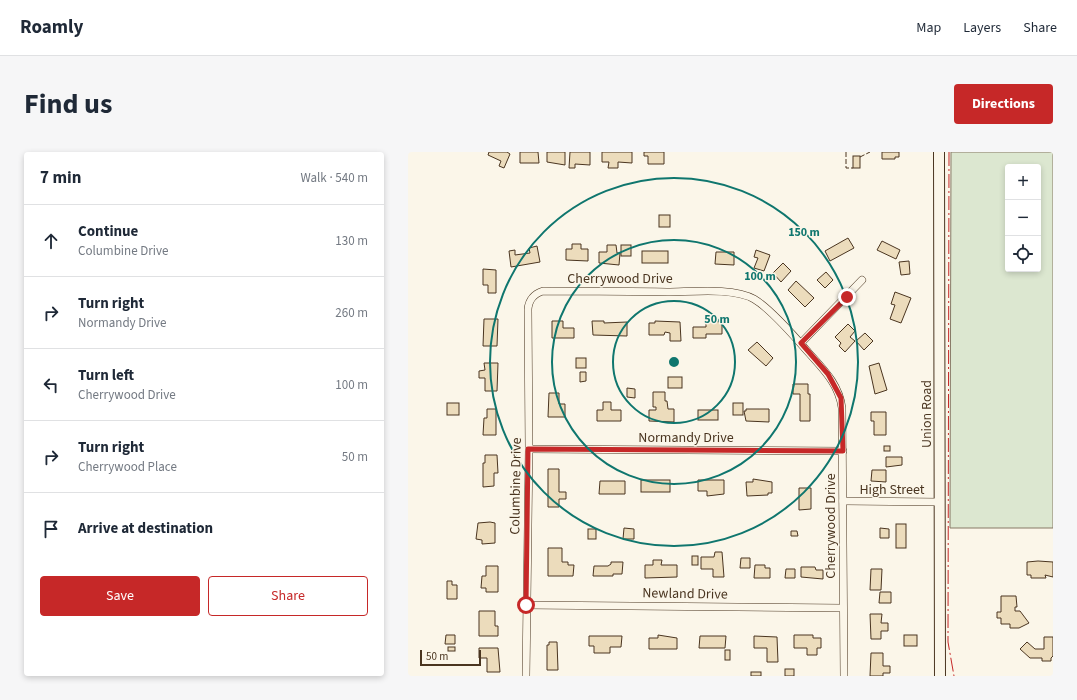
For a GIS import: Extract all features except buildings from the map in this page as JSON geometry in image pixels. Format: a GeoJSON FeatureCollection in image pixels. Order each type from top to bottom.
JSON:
{"type":"FeatureCollection","features":[{"type":"Feature","properties":{"kind":"main road","name":"Union Road"},"geometry":{"type":"LineString","coordinates":[[939,152],[940,676]]}},
{"type":"Feature","properties":{"kind":"street"},"geometry":{"type":"LineString","coordinates":[[801,343],[862,280]]}},
{"type":"Feature","properties":{"kind":"street","name":"Cherrywood Drive"},"geometry":{"type":"LineString","coordinates":[[532,297],[543,291],[737,294],[755,300],[801,343],[828,374],[841,398],[843,451],[844,676]]}},
{"type":"Feature","properties":{"kind":"street","name":"Columbine Drive"},"geometry":{"type":"LineString","coordinates":[[526,676],[528,309],[532,297]]}},
{"type":"Feature","properties":{"kind":"street","name":"Normandy Drive"},"geometry":{"type":"LineString","coordinates":[[528,449],[843,451]]}},
{"type":"Feature","properties":{"kind":"street","name":"High Street"},"geometry":{"type":"LineString","coordinates":[[843,501],[940,502]]}},
{"type":"Feature","properties":{"kind":"street","name":"Newland Drive"},"geometry":{"type":"LineString","coordinates":[[526,605],[843,608]]}},
{"type":"Feature","properties":{"kind":"green space"},"geometry":{"type":"Polygon","coordinates":[[[951,152],[1053,152],[1053,528],[950,528],[951,152]]]}},
{"type":"Feature","properties":{"kind":"fence"},"geometry":{"type":"LineString","coordinates":[[846,152],[846,168],[853,168]]}},
{"type":"Feature","properties":{"kind":"fence"},"geometry":{"type":"LineString","coordinates":[[860,157],[870,152]]}},
{"type":"Feature","properties":{"kind":"power"},"geometry":{"type":"LineString","coordinates":[[949,152],[948,642],[954,676]]}},
{"type":"Feature","properties":{"kind":"route"},"geometry":{"type":"LineString","coordinates":[[526,605],[528,449],[843,451],[841,398],[828,374],[801,343],[847,297]]}}]}
